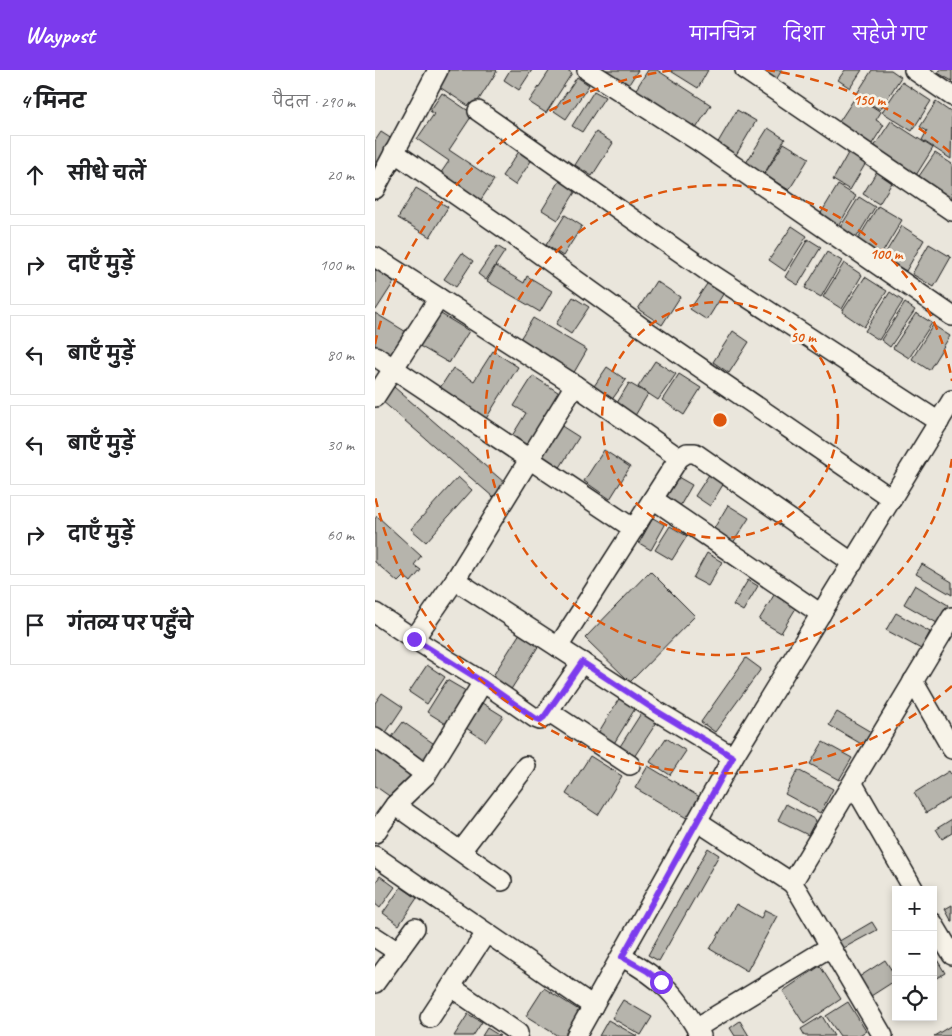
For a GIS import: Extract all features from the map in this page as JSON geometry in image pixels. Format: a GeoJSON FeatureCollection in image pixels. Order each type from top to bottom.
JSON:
{"type":"FeatureCollection","features":[{"type":"Feature","properties":{"kind":"street"},"geometry":{"type":"LineString","coordinates":[[375,189],[439,70]]}},
{"type":"Feature","properties":{"kind":"street"},"geometry":{"type":"LineString","coordinates":[[587,70],[698,140],[952,316]]}},
{"type":"Feature","properties":{"kind":"street"},"geometry":{"type":"LineString","coordinates":[[745,70],[952,211]]}},
{"type":"Feature","properties":{"kind":"street"},"geometry":{"type":"LineString","coordinates":[[914,70],[952,96]]}},
{"type":"Feature","properties":{"kind":"street"},"geometry":{"type":"LineString","coordinates":[[478,111],[710,273],[939,422]]}},
{"type":"Feature","properties":{"kind":"street"},"geometry":{"type":"LineString","coordinates":[[394,152],[641,327],[892,499]]}},
{"type":"Feature","properties":{"kind":"street"},"geometry":{"type":"LineString","coordinates":[[375,257],[575,385],[679,458]]}},
{"type":"Feature","properties":{"kind":"street"},"geometry":{"type":"LineString","coordinates":[[375,397],[439,298]]}},
{"type":"Feature","properties":{"kind":"street"},"geometry":{"type":"LineString","coordinates":[[375,356],[634,529]]}},
{"type":"Feature","properties":{"kind":"street"},"geometry":{"type":"LineString","coordinates":[[414,639],[455,580],[575,385]]}},
{"type":"Feature","properties":{"kind":"street"},"geometry":{"type":"LineString","coordinates":[[576,1036],[733,757],[952,400]]}},
{"type":"Feature","properties":{"kind":"street"},"geometry":{"type":"LineString","coordinates":[[559,647],[679,458],[687,452],[695,453],[853,563]]}},
{"type":"Feature","properties":{"kind":"street"},"geometry":{"type":"LineString","coordinates":[[653,500],[821,614]]}},
{"type":"Feature","properties":{"kind":"street"},"geometry":{"type":"LineString","coordinates":[[455,580],[655,710],[733,757]]}},
{"type":"Feature","properties":{"kind":"street"},"geometry":{"type":"LineString","coordinates":[[375,613],[540,720],[582,662]]}},
{"type":"Feature","properties":{"kind":"street"},"geometry":{"type":"LineString","coordinates":[[792,883],[952,617]]}},
{"type":"Feature","properties":{"kind":"street"},"geometry":{"type":"LineString","coordinates":[[375,832],[395,805],[425,775],[483,682]]}},
{"type":"Feature","properties":{"kind":"street"},"geometry":{"type":"LineString","coordinates":[[913,682],[952,750]]}},
{"type":"Feature","properties":{"kind":"street"},"geometry":{"type":"LineString","coordinates":[[548,711],[630,765]]}},
{"type":"Feature","properties":{"kind":"street"},"geometry":{"type":"LineString","coordinates":[[375,737],[425,775]]}},
{"type":"Feature","properties":{"kind":"street"},"geometry":{"type":"LineString","coordinates":[[461,851],[526,766]]}},
{"type":"Feature","properties":{"kind":"street"},"geometry":{"type":"LineString","coordinates":[[853,784],[912,886]]}},
{"type":"Feature","properties":{"kind":"street"},"geometry":{"type":"LineString","coordinates":[[395,805],[502,880]]}},
{"type":"Feature","properties":{"kind":"street"},"geometry":{"type":"LineString","coordinates":[[697,821],[792,883],[883,1036]]}},
{"type":"Feature","properties":{"kind":"street"},"geometry":{"type":"LineString","coordinates":[[375,856],[593,1006]]}},
{"type":"Feature","properties":{"kind":"street"},"geometry":{"type":"LineString","coordinates":[[375,983],[415,928]]}},
{"type":"Feature","properties":{"kind":"street"},"geometry":{"type":"LineString","coordinates":[[937,930],[952,955]]}},
{"type":"Feature","properties":{"kind":"street"},"geometry":{"type":"LineString","coordinates":[[430,1018],[486,933]]}},
{"type":"Feature","properties":{"kind":"street"},"geometry":{"type":"LineString","coordinates":[[375,937],[398,952]]}},
{"type":"Feature","properties":{"kind":"street"},"geometry":{"type":"LineString","coordinates":[[622,957],[647,971],[661,982],[679,1002],[698,1032],[831,946]]}},
{"type":"Feature","properties":{"kind":"street"},"geometry":{"type":"LineString","coordinates":[[451,987],[518,1033]]}},
{"type":"Feature","properties":{"kind":"building"},"geometry":{"type":"Polygon","coordinates":[[[448,70],[497,71],[473,109],[438,86],[448,70]]]}},
{"type":"Feature","properties":{"kind":"building"},"geometry":{"type":"Polygon","coordinates":[[[510,70],[532,70],[519,90],[504,80],[510,70]]]}},
{"type":"Feature","properties":{"kind":"building"},"geometry":{"type":"Polygon","coordinates":[[[550,70],[567,70],[572,73],[546,113],[529,102],[550,70]]]}},
{"type":"Feature","properties":{"kind":"building"},"geometry":{"type":"Polygon","coordinates":[[[595,70],[638,70],[626,89],[595,70]]]}},
{"type":"Feature","properties":{"kind":"building"},"geometry":{"type":"Polygon","coordinates":[[[648,70],[657,70],[711,105],[690,138],[630,99],[648,70]]]}},
{"type":"Feature","properties":{"kind":"building"},"geometry":{"type":"Polygon","coordinates":[[[669,70],[708,70],[698,88],[669,70]]]}},
{"type":"Feature","properties":{"kind":"building"},"geometry":{"type":"Polygon","coordinates":[[[749,70],[782,70],[773,85],[749,70]]]}},
{"type":"Feature","properties":{"kind":"building"},"geometry":{"type":"Polygon","coordinates":[[[845,70],[862,70],[850,88],[838,80],[845,70]]]}},
{"type":"Feature","properties":{"kind":"building"},"geometry":{"type":"Polygon","coordinates":[[[872,70],[891,70],[901,77],[880,110],[856,95],[872,70]]]}},
{"type":"Feature","properties":{"kind":"building"},"geometry":{"type":"Polygon","coordinates":[[[940,70],[952,70],[952,81],[938,73],[940,70]]]}},
{"type":"Feature","properties":{"kind":"building"},"geometry":{"type":"Polygon","coordinates":[[[577,77],[589,85],[566,119],[554,111],[577,77]]]}},
{"type":"Feature","properties":{"kind":"building"},"geometry":{"type":"Polygon","coordinates":[[[902,82],[931,101],[912,131],[882,112],[902,82]]]}},
{"type":"Feature","properties":{"kind":"building"},"geometry":{"type":"Polygon","coordinates":[[[594,91],[605,97],[582,132],[572,126],[594,91]]]}},
{"type":"Feature","properties":{"kind":"building"},"geometry":{"type":"Polygon","coordinates":[[[442,93],[473,114],[449,150],[494,180],[474,210],[434,183],[449,161],[417,139],[434,114],[430,111],[442,93]]]}},
{"type":"Feature","properties":{"kind":"building"},"geometry":{"type":"Polygon","coordinates":[[[856,96],[881,112],[876,120],[884,125],[868,150],[835,128],[856,96]]]}},
{"type":"Feature","properties":{"kind":"building"},"geometry":{"type":"Polygon","coordinates":[[[936,102],[952,113],[951,159],[922,140],[927,131],[920,127],[936,102]]]}},
{"type":"Feature","properties":{"kind":"building"},"geometry":{"type":"Polygon","coordinates":[[[737,110],[756,121],[736,155],[717,144],[737,110]]]}},
{"type":"Feature","properties":{"kind":"building"},"geometry":{"type":"Polygon","coordinates":[[[891,121],[933,148],[913,180],[870,153],[891,121]]]}},
{"type":"Feature","properties":{"kind":"building"},"geometry":{"type":"Polygon","coordinates":[[[768,128],[785,139],[764,174],[746,163],[768,128]]]}},
{"type":"Feature","properties":{"kind":"building"},"geometry":{"type":"Polygon","coordinates":[[[381,132],[395,141],[377,169],[375,167],[375,141],[381,132]]]}},
{"type":"Feature","properties":{"kind":"building"},"geometry":{"type":"Polygon","coordinates":[[[596,132],[613,143],[592,176],[575,165],[596,132]]]}},
{"type":"Feature","properties":{"kind":"building"},"geometry":{"type":"Polygon","coordinates":[[[784,143],[809,158],[789,190],[764,175],[784,143]]]}},
{"type":"Feature","properties":{"kind":"building"},"geometry":{"type":"Polygon","coordinates":[[[852,146],[870,156],[850,190],[833,180],[852,146]]]}},
{"type":"Feature","properties":{"kind":"building"},"geometry":{"type":"Polygon","coordinates":[[[520,150],[533,158],[515,185],[502,176],[520,150]]]}},
{"type":"Feature","properties":{"kind":"building"},"geometry":{"type":"Polygon","coordinates":[[[935,153],[952,164],[952,203],[917,179],[935,153]]]}},
{"type":"Feature","properties":{"kind":"building"},"geometry":{"type":"Polygon","coordinates":[[[882,163],[898,173],[879,204],[863,194],[882,163]]]}},
{"type":"Feature","properties":{"kind":"building"},"geometry":{"type":"Polygon","coordinates":[[[561,179],[577,189],[558,220],[542,210],[561,179]]]}},
{"type":"Feature","properties":{"kind":"building"},"geometry":{"type":"Polygon","coordinates":[[[838,185],[856,196],[836,230],[818,218],[838,185]]]}},
{"type":"Feature","properties":{"kind":"building"},"geometry":{"type":"Polygon","coordinates":[[[416,188],[448,207],[430,237],[398,218],[416,188]]]}},
{"type":"Feature","properties":{"kind":"building"},"geometry":{"type":"Polygon","coordinates":[[[859,197],[875,207],[855,240],[839,229],[859,197]]]}},
{"type":"Feature","properties":{"kind":"building"},"geometry":{"type":"Polygon","coordinates":[[[878,206],[902,220],[881,255],[857,241],[878,206]]]}},
{"type":"Feature","properties":{"kind":"building"},"geometry":{"type":"Polygon","coordinates":[[[565,215],[582,226],[563,256],[546,245],[565,215]]]}},
{"type":"Feature","properties":{"kind":"building"},"geometry":{"type":"Polygon","coordinates":[[[792,226],[807,236],[785,271],[769,260],[792,226]]]}},
{"type":"Feature","properties":{"kind":"building"},"geometry":{"type":"Polygon","coordinates":[[[902,226],[924,240],[906,271],[883,257],[902,226]]]}},
{"type":"Feature","properties":{"kind":"building"},"geometry":{"type":"Polygon","coordinates":[[[808,239],[821,247],[798,285],[785,277],[808,239]]]}},
{"type":"Feature","properties":{"kind":"building"},"geometry":{"type":"Polygon","coordinates":[[[929,244],[951,257],[934,287],[912,274],[929,244]]]}},
{"type":"Feature","properties":{"kind":"building"},"geometry":{"type":"Polygon","coordinates":[[[497,246],[505,251],[486,280],[478,274],[497,246]]]}},
{"type":"Feature","properties":{"kind":"building"},"geometry":{"type":"Polygon","coordinates":[[[827,252],[842,261],[821,297],[805,288],[827,252]]]}},
{"type":"Feature","properties":{"kind":"building"},"geometry":{"type":"Polygon","coordinates":[[[462,253],[473,261],[456,287],[444,279],[462,253]]]}},
{"type":"Feature","properties":{"kind":"building"},"geometry":{"type":"Polygon","coordinates":[[[844,263],[862,275],[842,309],[823,297],[844,263]]]}},
{"type":"Feature","properties":{"kind":"building"},"geometry":{"type":"Polygon","coordinates":[[[496,266],[524,283],[527,276],[552,291],[540,312],[487,281],[496,266]]]}},
{"type":"Feature","properties":{"kind":"building"},"geometry":{"type":"Polygon","coordinates":[[[375,269],[394,282],[376,310],[375,309],[375,269]]]}},
{"type":"Feature","properties":{"kind":"building"},"geometry":{"type":"Polygon","coordinates":[[[865,277],[887,291],[864,327],[842,312],[865,277]]]}},
{"type":"Feature","properties":{"kind":"building"},"geometry":{"type":"Polygon","coordinates":[[[656,281],[680,297],[662,325],[638,309],[656,281]]]}},
{"type":"Feature","properties":{"kind":"building"},"geometry":{"type":"Polygon","coordinates":[[[709,281],[725,291],[707,320],[690,309],[709,281]]]}},
{"type":"Feature","properties":{"kind":"building"},"geometry":{"type":"Polygon","coordinates":[[[890,292],[903,301],[879,340],[865,331],[890,292]]]}},
{"type":"Feature","properties":{"kind":"building"},"geometry":{"type":"Polygon","coordinates":[[[573,297],[589,307],[571,334],[556,324],[573,297]]]}},
{"type":"Feature","properties":{"kind":"building"},"geometry":{"type":"Polygon","coordinates":[[[905,303],[915,310],[890,347],[881,340],[905,303]]]}},
{"type":"Feature","properties":{"kind":"building"},"geometry":{"type":"Polygon","coordinates":[[[436,311],[469,331],[449,363],[416,344],[436,311]]]}},
{"type":"Feature","properties":{"kind":"building"},"geometry":{"type":"Polygon","coordinates":[[[375,313],[408,333],[389,365],[375,357],[375,313]]]}},
{"type":"Feature","properties":{"kind":"building"},"geometry":{"type":"Polygon","coordinates":[[[916,313],[932,323],[909,358],[893,348],[916,313]]]}},
{"type":"Feature","properties":{"kind":"building"},"geometry":{"type":"Polygon","coordinates":[[[533,318],[587,350],[569,381],[520,339],[533,318]]]}},
{"type":"Feature","properties":{"kind":"building"},"geometry":{"type":"Polygon","coordinates":[[[933,325],[950,336],[929,370],[912,359],[933,325]]]}},
{"type":"Feature","properties":{"kind":"building"},"geometry":{"type":"Polygon","coordinates":[[[733,331],[749,342],[729,373],[713,362],[733,331]]]}},
{"type":"Feature","properties":{"kind":"building"},"geometry":{"type":"Polygon","coordinates":[[[493,351],[518,367],[479,430],[432,400],[453,368],[474,381],[493,351]]]}},
{"type":"Feature","properties":{"kind":"building"},"geometry":{"type":"Polygon","coordinates":[[[655,361],[676,374],[658,400],[638,387],[655,361]]]}},
{"type":"Feature","properties":{"kind":"building"},"geometry":{"type":"Polygon","coordinates":[[[607,367],[626,380],[606,408],[588,395],[607,367]]]}},
{"type":"Feature","properties":{"kind":"building"},"geometry":{"type":"Polygon","coordinates":[[[679,374],[701,388],[684,415],[662,400],[679,374]]]}},
{"type":"Feature","properties":{"kind":"building"},"geometry":{"type":"Polygon","coordinates":[[[533,376],[561,394],[520,459],[504,449],[526,413],[514,406],[533,376]]]}},
{"type":"Feature","properties":{"kind":"building"},"geometry":{"type":"Polygon","coordinates":[[[629,383],[648,394],[630,424],[611,413],[629,383]]]}},
{"type":"Feature","properties":{"kind":"building"},"geometry":{"type":"Polygon","coordinates":[[[394,387],[505,483],[493,497],[382,401],[394,387]]]}},
{"type":"Feature","properties":{"kind":"building"},"geometry":{"type":"Polygon","coordinates":[[[560,425],[579,437],[559,469],[540,457],[560,425]]]}},
{"type":"Feature","properties":{"kind":"building"},"geometry":{"type":"Polygon","coordinates":[[[604,450],[630,467],[610,499],[584,481],[604,450]]]}},
{"type":"Feature","properties":{"kind":"building"},"geometry":{"type":"Polygon","coordinates":[[[710,473],[724,483],[710,506],[695,496],[710,473]]]}},
{"type":"Feature","properties":{"kind":"building"},"geometry":{"type":"Polygon","coordinates":[[[458,477],[472,490],[426,542],[411,529],[458,477]]]}},
{"type":"Feature","properties":{"kind":"building"},"geometry":{"type":"Polygon","coordinates":[[[678,477],[692,485],[680,506],[666,498],[678,477]]]}},
{"type":"Feature","properties":{"kind":"building"},"geometry":{"type":"Polygon","coordinates":[[[728,505],[749,518],[733,543],[713,530],[728,505]]]}},
{"type":"Feature","properties":{"kind":"building"},"geometry":{"type":"Polygon","coordinates":[[[377,516],[421,556],[414,565],[421,570],[411,582],[404,576],[398,582],[375,562],[375,519],[377,516]]]}},
{"type":"Feature","properties":{"kind":"building"},"geometry":{"type":"Polygon","coordinates":[[[653,518],[665,525],[651,550],[639,543],[653,518]]]}},
{"type":"Feature","properties":{"kind":"building"},"geometry":{"type":"Polygon","coordinates":[[[670,526],[687,536],[672,560],[655,550],[670,526]]]}},
{"type":"Feature","properties":{"kind":"building"},"geometry":{"type":"Polygon","coordinates":[[[707,553],[722,562],[708,586],[693,578],[707,553]]]}},
{"type":"Feature","properties":{"kind":"building"},"geometry":{"type":"Polygon","coordinates":[[[922,564],[952,582],[952,595],[916,574],[922,564]]]}},
{"type":"Feature","properties":{"kind":"building"},"geometry":{"type":"Polygon","coordinates":[[[650,571],[695,616],[630,682],[585,638],[650,571]]]}},
{"type":"Feature","properties":{"kind":"building"},"geometry":{"type":"Polygon","coordinates":[[[748,580],[758,586],[743,611],[733,605],[748,580]]]}},
{"type":"Feature","properties":{"kind":"building"},"geometry":{"type":"Polygon","coordinates":[[[915,585],[948,605],[937,623],[904,604],[915,585]]]}},
{"type":"Feature","properties":{"kind":"building"},"geometry":{"type":"Polygon","coordinates":[[[774,595],[796,608],[781,633],[759,620],[774,595]]]}},
{"type":"Feature","properties":{"kind":"building"},"geometry":{"type":"Polygon","coordinates":[[[896,613],[930,632],[921,649],[886,630],[896,613]]]}},
{"type":"Feature","properties":{"kind":"building"},"geometry":{"type":"Polygon","coordinates":[[[522,630],[541,642],[510,691],[491,679],[522,630]]]}},
{"type":"Feature","properties":{"kind":"building"},"geometry":{"type":"Polygon","coordinates":[[[746,658],[761,669],[715,732],[701,722],[746,658]]]}},
{"type":"Feature","properties":{"kind":"building"},"geometry":{"type":"Polygon","coordinates":[[[427,665],[445,677],[427,704],[409,692],[427,665]]]}},
{"type":"Feature","properties":{"kind":"building"},"geometry":{"type":"Polygon","coordinates":[[[447,680],[471,694],[451,727],[427,712],[447,680]]]}},
{"type":"Feature","properties":{"kind":"building"},"geometry":{"type":"Polygon","coordinates":[[[382,693],[403,707],[383,737],[375,732],[375,703],[382,693]]]}},
{"type":"Feature","properties":{"kind":"building"},"geometry":{"type":"Polygon","coordinates":[[[620,697],[636,707],[613,745],[597,735],[620,697]]]}},
{"type":"Feature","properties":{"kind":"building"},"geometry":{"type":"Polygon","coordinates":[[[482,703],[503,716],[486,741],[466,728],[482,703]]]}},
{"type":"Feature","properties":{"kind":"building"},"geometry":{"type":"Polygon","coordinates":[[[642,712],[657,722],[634,757],[619,748],[642,712]]]}},
{"type":"Feature","properties":{"kind":"building"},"geometry":{"type":"Polygon","coordinates":[[[837,712],[871,732],[863,745],[829,725],[837,712]]]}},
{"type":"Feature","properties":{"kind":"building"},"geometry":{"type":"Polygon","coordinates":[[[403,722],[440,748],[424,771],[386,745],[403,722]]]}},
{"type":"Feature","properties":{"kind":"building"},"geometry":{"type":"Polygon","coordinates":[[[666,738],[686,751],[670,775],[650,762],[666,738]]]}},
{"type":"Feature","properties":{"kind":"building"},"geometry":{"type":"Polygon","coordinates":[[[823,742],[852,758],[839,780],[810,764],[823,742]]]}},
{"type":"Feature","properties":{"kind":"building"},"geometry":{"type":"Polygon","coordinates":[[[375,746],[417,777],[395,800],[375,786],[375,746]]]}},
{"type":"Feature","properties":{"kind":"building"},"geometry":{"type":"Polygon","coordinates":[[[590,756],[622,776],[598,815],[566,794],[590,756]]]}},
{"type":"Feature","properties":{"kind":"building"},"geometry":{"type":"Polygon","coordinates":[[[648,766],[703,799],[690,820],[635,788],[648,766]]]}},
{"type":"Feature","properties":{"kind":"building"},"geometry":{"type":"Polygon","coordinates":[[[798,770],[833,789],[820,813],[785,794],[798,770]]]}},
{"type":"Feature","properties":{"kind":"building"},"geometry":{"type":"Polygon","coordinates":[[[949,771],[952,776],[952,797],[926,813],[914,793],[949,771]]]}},
{"type":"Feature","properties":{"kind":"building"},"geometry":{"type":"Polygon","coordinates":[[[786,804],[816,820],[808,835],[778,820],[786,804]]]}},
{"type":"Feature","properties":{"kind":"building"},"geometry":{"type":"Polygon","coordinates":[[[952,819],[952,833],[942,839],[936,829],[952,819]]]}},
{"type":"Feature","properties":{"kind":"building"},"geometry":{"type":"Polygon","coordinates":[[[708,848],[719,855],[659,961],[648,955],[708,848]]]}},
{"type":"Feature","properties":{"kind":"building"},"geometry":{"type":"Polygon","coordinates":[[[380,876],[395,887],[380,908],[375,904],[375,883],[380,876]]]}},
{"type":"Feature","properties":{"kind":"building"},"geometry":{"type":"Polygon","coordinates":[[[401,887],[417,898],[399,925],[383,913],[401,887]]]}},
{"type":"Feature","properties":{"kind":"building"},"geometry":{"type":"Polygon","coordinates":[[[736,904],[761,918],[765,910],[777,916],[747,971],[710,949],[736,904]]]}},
{"type":"Feature","properties":{"kind":"building"},"geometry":{"type":"Polygon","coordinates":[[[952,905],[952,922],[945,909],[952,905]]]}},
{"type":"Feature","properties":{"kind":"building"},"geometry":{"type":"Polygon","coordinates":[[[872,922],[877,930],[840,950],[836,943],[872,922]]]}},
{"type":"Feature","properties":{"kind":"building"},"geometry":{"type":"Polygon","coordinates":[[[885,960],[892,971],[892,983],[871,996],[859,977],[885,960]]]}},
{"type":"Feature","properties":{"kind":"building"},"geometry":{"type":"Polygon","coordinates":[[[937,960],[945,973],[937,978],[937,960]]]}},
{"type":"Feature","properties":{"kind":"building"},"geometry":{"type":"Polygon","coordinates":[[[820,966],[841,999],[804,1024],[783,991],[820,966]]]}},
{"type":"Feature","properties":{"kind":"building"},"geometry":{"type":"Polygon","coordinates":[[[544,988],[582,1012],[567,1036],[558,1036],[526,1016],[544,988]]]}},
{"type":"Feature","properties":{"kind":"building"},"geometry":{"type":"Polygon","coordinates":[[[623,1000],[652,1017],[641,1035],[612,1018],[623,1000]]]}},
{"type":"Feature","properties":{"kind":"building"},"geometry":{"type":"Polygon","coordinates":[[[848,1002],[866,1031],[858,1036],[840,1036],[826,1016],[848,1002]]]}},
{"type":"Feature","properties":{"kind":"building"},"geometry":{"type":"Polygon","coordinates":[[[468,1014],[482,1022],[473,1036],[454,1036],[468,1014]]]}},
{"type":"Feature","properties":{"kind":"building"},"geometry":{"type":"Polygon","coordinates":[[[822,1016],[834,1036],[805,1036],[801,1029],[822,1016]]]}},
{"type":"Feature","properties":{"kind":"building"},"geometry":{"type":"Polygon","coordinates":[[[608,1020],[637,1036],[599,1036],[608,1020]]]}},
{"type":"Feature","properties":{"kind":"building"},"geometry":{"type":"Polygon","coordinates":[[[740,1021],[749,1036],[735,1036],[730,1028],[740,1021]]]}},
{"type":"Feature","properties":{"kind":"building"},"geometry":{"type":"Polygon","coordinates":[[[952,1025],[952,1036],[934,1036],[952,1025]]]}},
{"type":"Feature","properties":{"kind":"building"},"geometry":{"type":"Polygon","coordinates":[[[487,1028],[500,1036],[482,1036],[487,1028]]]}},
{"type":"Feature","properties":{"kind":"route"},"geometry":{"type":"LineString","coordinates":[[414,639],[540,720],[582,662],[655,710],[733,757],[622,957],[647,971],[661,982]]}}]}
